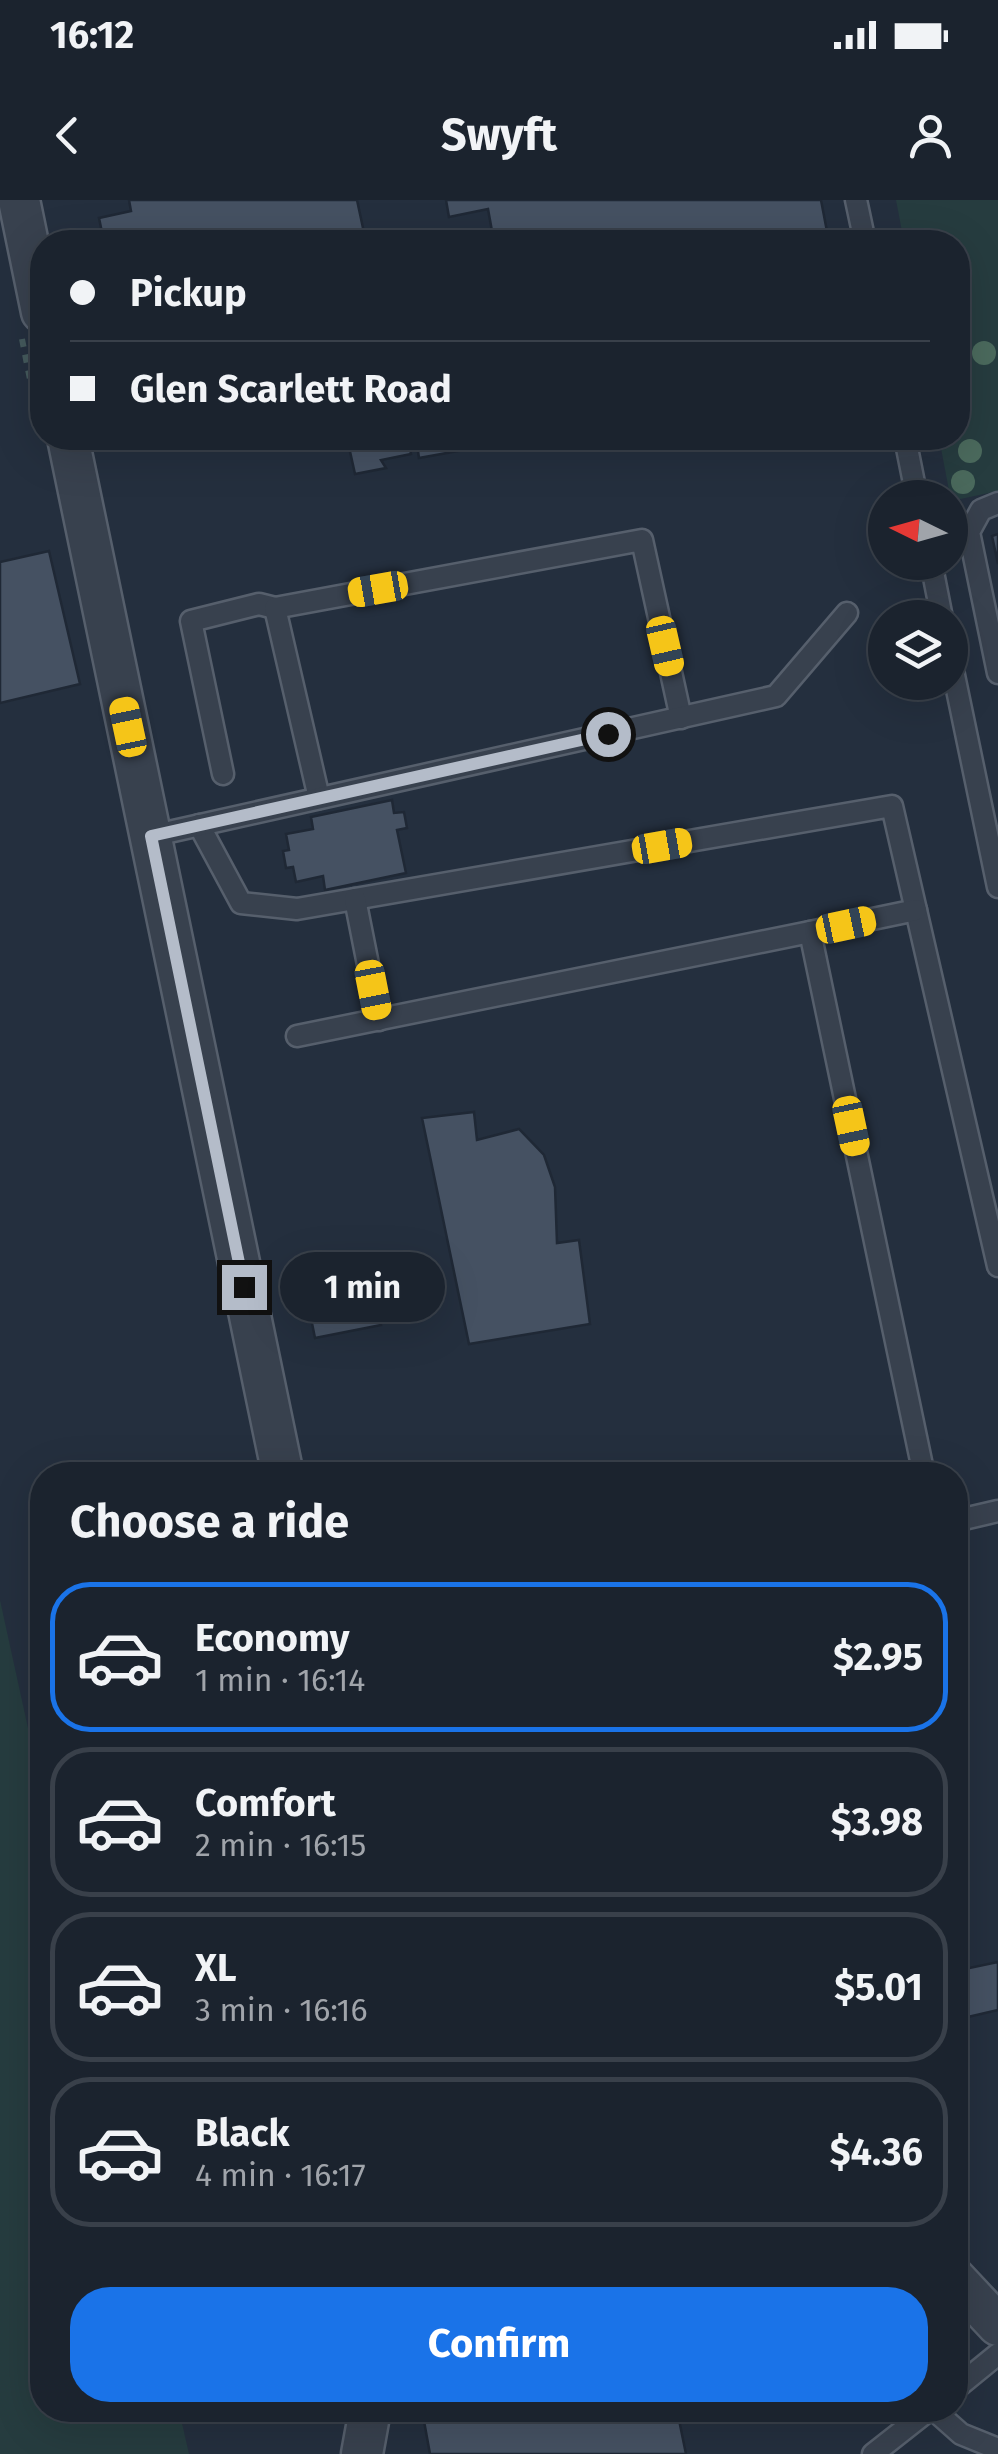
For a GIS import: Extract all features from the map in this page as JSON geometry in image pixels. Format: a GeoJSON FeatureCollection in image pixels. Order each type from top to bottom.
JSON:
{"type":"FeatureCollection","features":[{"type":"Feature","properties":{"kind":"street"},"geometry":{"type":"LineString","coordinates":[[19,200],[30,254]]}},
{"type":"Feature","properties":{"kind":"street"},"geometry":{"type":"LineString","coordinates":[[71,450],[279,1462]]}},
{"type":"Feature","properties":{"kind":"street"},"geometry":{"type":"LineString","coordinates":[[362,2454],[368,2422]]}},
{"type":"Feature","properties":{"kind":"lane"},"geometry":{"type":"LineString","coordinates":[[856,200],[862,230]]}},
{"type":"Feature","properties":{"kind":"lane"},"geometry":{"type":"LineString","coordinates":[[908,450],[914,480]]}},
{"type":"Feature","properties":{"kind":"lane"},"geometry":{"type":"LineString","coordinates":[[998,503],[981,510],[970,532],[998,673]]}},
{"type":"Feature","properties":{"kind":"lane"},"geometry":{"type":"LineString","coordinates":[[224,774],[191,621],[259,604],[275,608],[642,540],[681,718]]}},
{"type":"Feature","properties":{"kind":"lane"},"geometry":{"type":"LineString","coordinates":[[275,608],[319,798]]}},
{"type":"Feature","properties":{"kind":"lane"},"geometry":{"type":"LineString","coordinates":[[151,836],[776,696],[848,613]]}},
{"type":"Feature","properties":{"kind":"lane"},"geometry":{"type":"LineString","coordinates":[[959,700],[998,887]]}},
{"type":"Feature","properties":{"kind":"lane"},"geometry":{"type":"LineString","coordinates":[[199,825],[241,904],[297,910],[892,806],[998,1266]]}},
{"type":"Feature","properties":{"kind":"lane"},"geometry":{"type":"LineString","coordinates":[[355,899],[379,1020]]}},
{"type":"Feature","properties":{"kind":"lane"},"geometry":{"type":"LineString","coordinates":[[297,1036],[916,910]]}},
{"type":"Feature","properties":{"kind":"lane"},"geometry":{"type":"LineString","coordinates":[[810,932],[921,1462]]}},
{"type":"Feature","properties":{"kind":"lane"},"geometry":{"type":"LineString","coordinates":[[968,1519],[998,1511]]}},
{"type":"Feature","properties":{"kind":"lane"},"geometry":{"type":"LineString","coordinates":[[968,2378],[998,2354]]}},
{"type":"Feature","properties":{"kind":"lane"},"geometry":{"type":"LineString","coordinates":[[873,2454],[916,2422]]}},
{"type":"Feature","properties":{"kind":"lane"},"geometry":{"type":"LineString","coordinates":[[946,2422],[961,2434],[998,2448]]}},
{"type":"Feature","properties":{"kind":"green space"},"geometry":{"type":"Polygon","coordinates":[[[896,200],[998,200],[998,491],[968,497],[968,480],[947,480],[941,450],[970,450],[970,230],[902,230],[896,200]]]}},
{"type":"Feature","properties":{"kind":"green space"},"geometry":{"type":"Polygon","coordinates":[[[0,1600],[30,1737],[30,2422],[182,2422],[189,2454],[0,2454],[0,1600]]]}},
{"type":"Feature","properties":{"kind":"building"},"geometry":{"type":"Polygon","coordinates":[[[129,200],[357,200],[363,230],[102,230],[99,218],[131,211],[129,200]]]}},
{"type":"Feature","properties":{"kind":"building"},"geometry":{"type":"Polygon","coordinates":[[[446,200],[821,200],[827,230],[492,230],[488,209],[449,217],[446,200]]]}},
{"type":"Feature","properties":{"kind":"building"},"geometry":{"type":"Polygon","coordinates":[[[350,450],[410,450],[411,454],[381,460],[386,468],[355,474],[350,450]]]}},
{"type":"Feature","properties":{"kind":"building"},"geometry":{"type":"Polygon","coordinates":[[[418,450],[463,450],[419,458],[418,450]]]}},
{"type":"Feature","properties":{"kind":"building"},"geometry":{"type":"Polygon","coordinates":[[[998,534],[998,564],[992,536],[998,534]]]}},
{"type":"Feature","properties":{"kind":"building"},"geometry":{"type":"Polygon","coordinates":[[[49,551],[80,684],[0,703],[0,562],[49,551]]]}},
{"type":"Feature","properties":{"kind":"building"},"geometry":{"type":"Polygon","coordinates":[[[392,800],[394,813],[404,812],[407,828],[397,830],[406,873],[325,890],[323,876],[296,882],[293,867],[286,868],[286,834],[313,829],[311,817],[392,800]]]}},
{"type":"Feature","properties":{"kind":"building"},"geometry":{"type":"Polygon","coordinates":[[[474,1112],[477,1140],[519,1129],[544,1155],[555,1187],[557,1243],[579,1240],[590,1324],[469,1344],[422,1118],[474,1112]]]}},
{"type":"Feature","properties":{"kind":"building"},"geometry":{"type":"Polygon","coordinates":[[[370,1270],[381,1325],[315,1338],[304,1284],[370,1270]]]}},
{"type":"Feature","properties":{"kind":"building"},"geometry":{"type":"Polygon","coordinates":[[[998,1962],[998,2010],[968,2017],[968,1968],[998,1962]]]}},
{"type":"Feature","properties":{"kind":"building"},"geometry":{"type":"Polygon","coordinates":[[[424,2422],[679,2422],[686,2454],[430,2454],[424,2422]]]}},
{"type":"Feature","properties":{"kind":"route"},"geometry":{"type":"LineString","coordinates":[[244,1287],[151,836],[608,734]]}}]}
